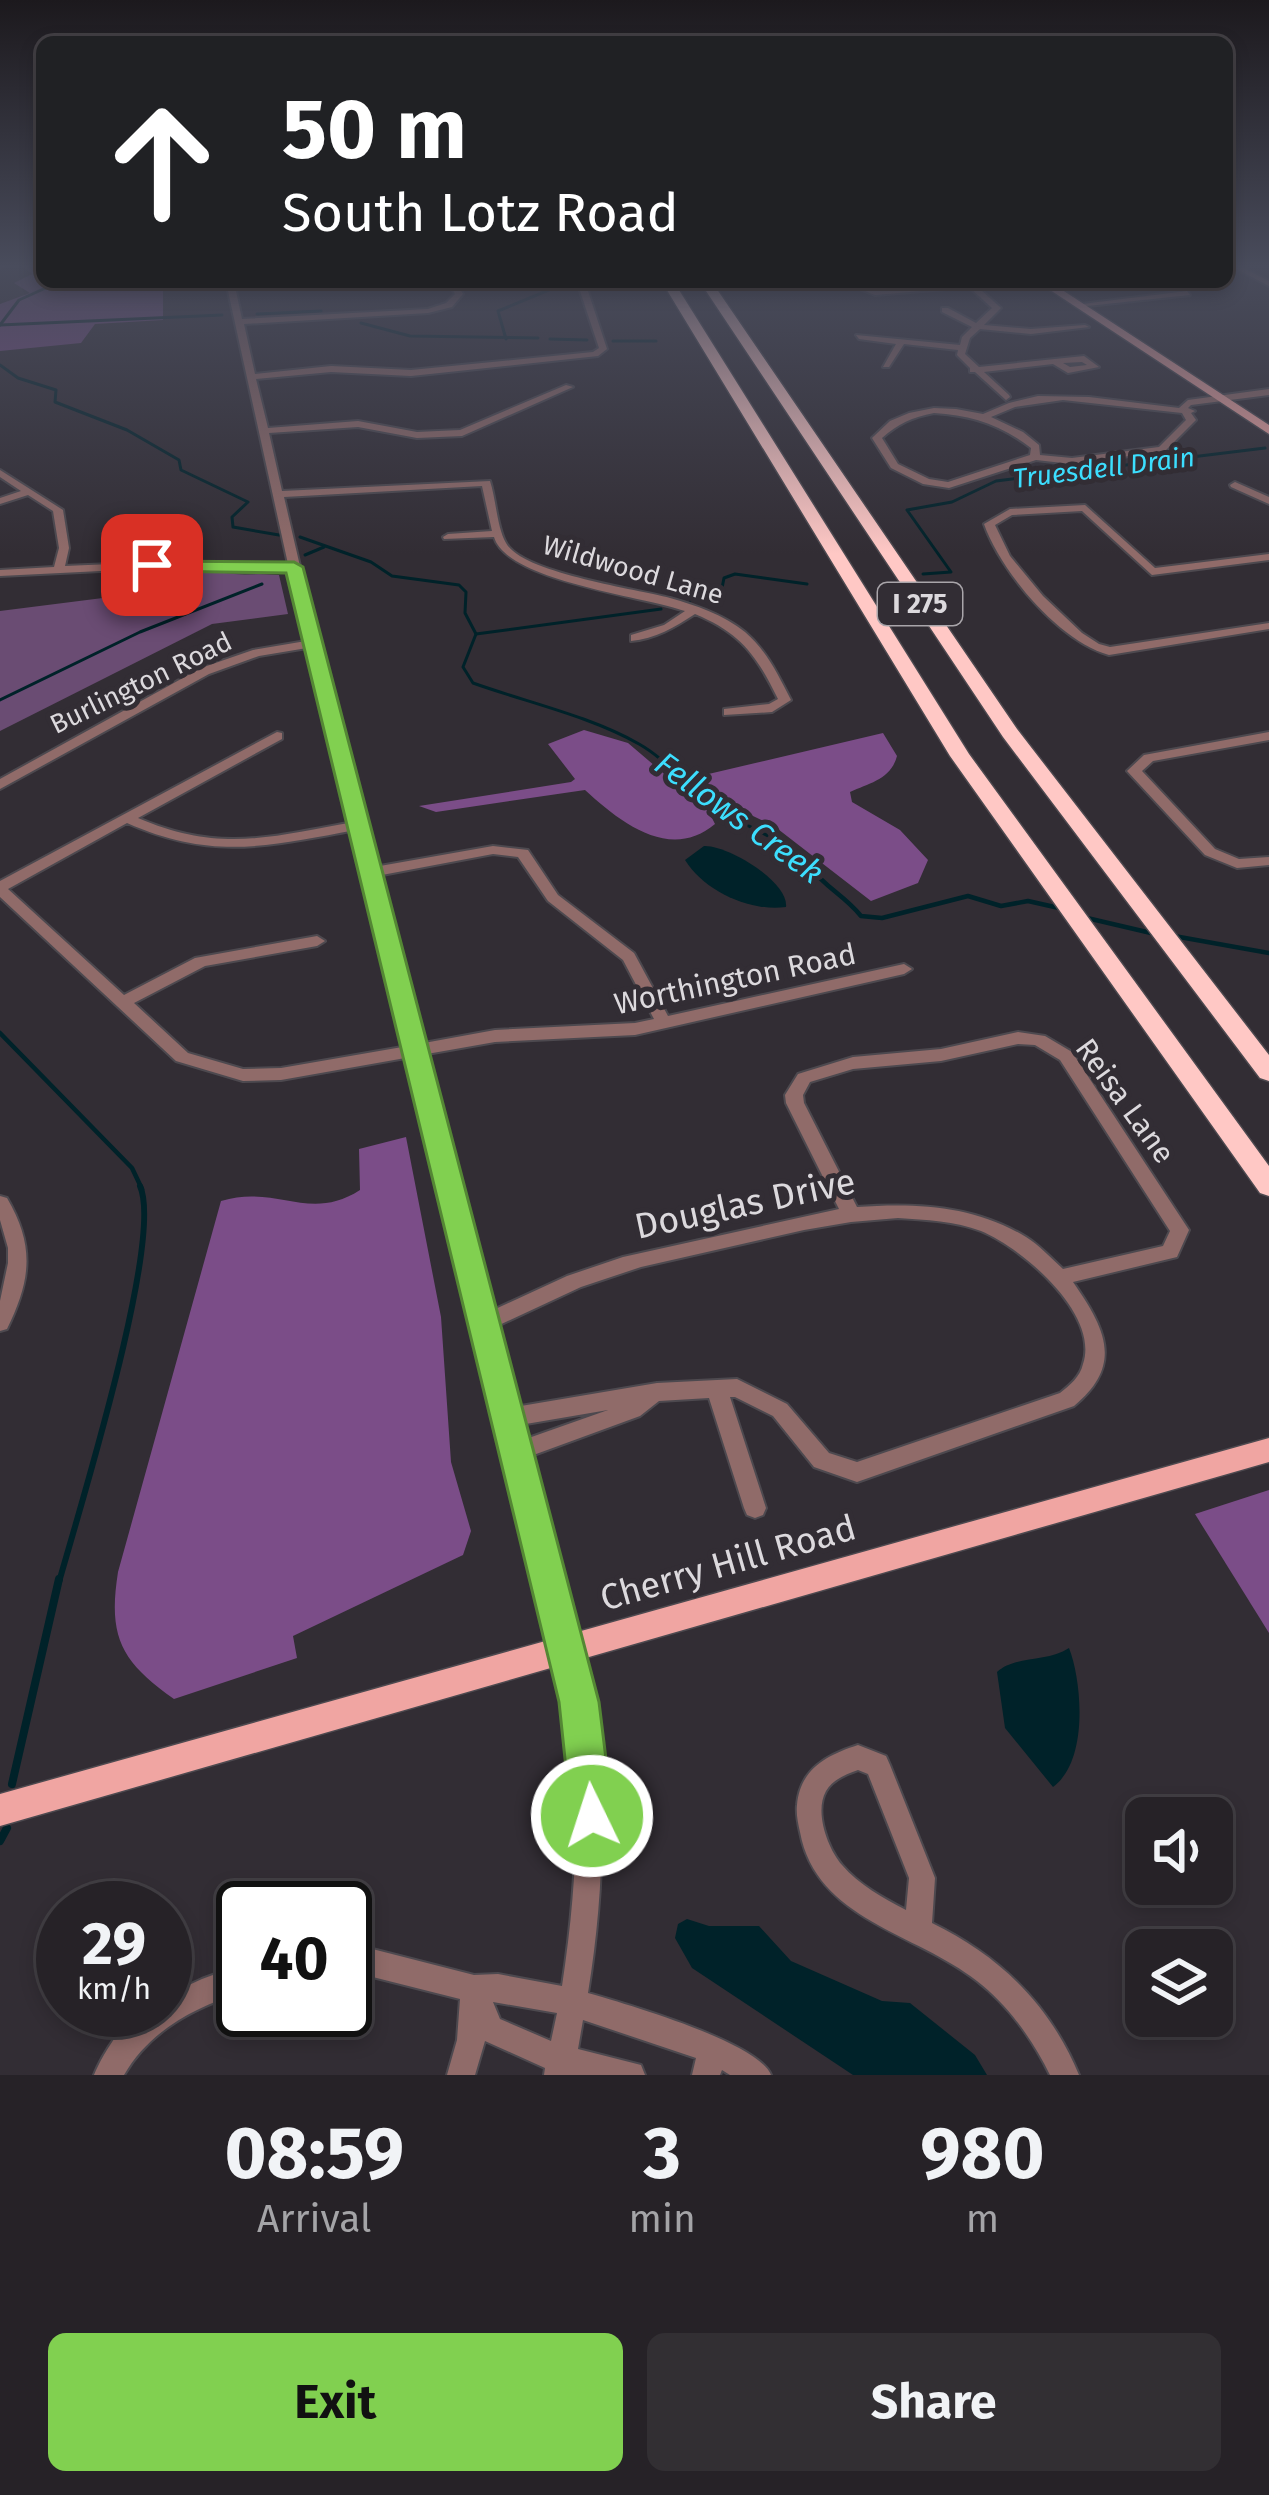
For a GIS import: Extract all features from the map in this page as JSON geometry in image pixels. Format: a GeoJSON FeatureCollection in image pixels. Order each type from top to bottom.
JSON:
{"type":"FeatureCollection","features":[{"type":"Feature","properties":{"kind":"highway","name":"I 275"},"geometry":{"type":"LineString","coordinates":[[716,361],[910,678],[1082,932],[1269,1186]]}},
{"type":"Feature","properties":{"kind":"highway","name":"I 275"},"geometry":{"type":"LineString","coordinates":[[759,361],[967,673],[1269,1072]]}},
{"type":"Feature","properties":{"kind":"main road"},"geometry":{"type":"LineString","coordinates":[[1164,361],[1269,430]]}},
{"type":"Feature","properties":{"kind":"main road","name":"Cherry Hill Road"},"geometry":{"type":"LineString","coordinates":[[0,1810],[1269,1450]]}},
{"type":"Feature","properties":{"kind":"street"},"geometry":{"type":"LineString","coordinates":[[247,361],[312,644],[374,872],[585,1736],[592,1816],[588,1917],[560,2067]]}},
{"type":"Feature","properties":{"kind":"street"},"geometry":{"type":"LineString","coordinates":[[251,377],[331,369],[404,374],[530,361]]}},
{"type":"Feature","properties":{"kind":"street"},"geometry":{"type":"LineString","coordinates":[[968,361],[1006,397]]}},
{"type":"Feature","properties":{"kind":"street"},"geometry":{"type":"LineString","coordinates":[[973,370],[1055,362]]}},
{"type":"Feature","properties":{"kind":"street"},"geometry":{"type":"LineString","coordinates":[[265,435],[348,427],[406,434],[475,430],[569,387]]}},
{"type":"Feature","properties":{"kind":"street"},"geometry":{"type":"LineString","coordinates":[[986,416],[1006,406],[1092,397],[1191,407],[1269,395]]}},
{"type":"Feature","properties":{"kind":"street"},"geometry":{"type":"LineString","coordinates":[[1035,457],[1036,447],[1012,426],[986,416],[954,412],[906,418],[881,432],[877,443],[894,466],[944,485],[1035,457],[1072,461],[1168,448],[1191,420],[1191,407]]}},
{"type":"Feature","properties":{"kind":"street"},"geometry":{"type":"LineString","coordinates":[[0,473],[62,516],[64,548],[59,570]]}},
{"type":"Feature","properties":{"kind":"street"},"geometry":{"type":"LineString","coordinates":[[278,494],[483,481],[498,534],[448,537]]}},
{"type":"Feature","properties":{"kind":"street"},"geometry":{"type":"LineString","coordinates":[[1235,485],[1269,501]]}},
{"type":"Feature","properties":{"kind":"street"},"geometry":{"type":"LineString","coordinates":[[0,501],[30,491]]}},
{"type":"Feature","properties":{"kind":"street"},"geometry":{"type":"LineString","coordinates":[[1269,556],[1166,571],[1142,567],[1094,513],[1072,507],[1001,514],[988,529],[1050,610],[1083,643],[1079,652],[1088,658],[1103,660],[1114,650],[1269,626]]}},
{"type":"Feature","properties":{"kind":"street","name":"Wildwood Lane"},"geometry":{"type":"LineString","coordinates":[[498,534],[504,548],[528,565],[694,610],[727,622],[755,643],[785,697],[772,708],[728,712]]}},
{"type":"Feature","properties":{"kind":"street"},"geometry":{"type":"LineString","coordinates":[[0,573],[181,564],[244,570],[294,567]]}},
{"type":"Feature","properties":{"kind":"street"},"geometry":{"type":"LineString","coordinates":[[635,638],[668,627],[694,610]]}},
{"type":"Feature","properties":{"kind":"street","name":"Burlington Road"},"geometry":{"type":"LineString","coordinates":[[0,784],[205,671],[257,653],[312,644]]}},
{"type":"Feature","properties":{"kind":"street"},"geometry":{"type":"LineString","coordinates":[[0,888],[277,736]]}},
{"type":"Feature","properties":{"kind":"street"},"geometry":{"type":"LineString","coordinates":[[1269,736],[1149,758],[1135,766],[1137,778],[1210,852],[1232,862],[1269,861]]}},
{"type":"Feature","properties":{"kind":"street"},"geometry":{"type":"LineString","coordinates":[[130,819],[171,839],[210,846],[362,826]]}},
{"type":"Feature","properties":{"kind":"street"},"geometry":{"type":"LineString","coordinates":[[374,872],[493,850],[523,853],[553,898],[629,957],[664,1023]]}},
{"type":"Feature","properties":{"kind":"street","name":"Worthington Road"},"geometry":{"type":"LineString","coordinates":[[0,888],[182,1057],[230,1074],[281,1074],[508,1035],[600,1034],[904,969]]}},
{"type":"Feature","properties":{"kind":"street"},"geometry":{"type":"LineString","coordinates":[[123,1002],[201,962],[317,940]]}},
{"type":"Feature","properties":{"kind":"street","name":"Reisa Lane"},"geometry":{"type":"LineString","coordinates":[[850,1212],[795,1103],[794,1095],[804,1078],[853,1063],[941,1055],[1018,1038],[1039,1040],[1066,1056],[1180,1230],[1170,1252],[1060,1277]]}},
{"type":"Feature","properties":{"kind":"street"},"geometry":{"type":"LineString","coordinates":[[0,1203],[15,1229],[17,1279],[0,1323]]}},
{"type":"Feature","properties":{"kind":"street","name":"Douglas Drive"},"geometry":{"type":"LineString","coordinates":[[486,1322],[606,1269],[850,1212],[920,1209],[968,1219],[1035,1253],[1060,1277],[1088,1320],[1096,1344],[1094,1365],[1084,1386],[1045,1409],[878,1469],[857,1472],[830,1465],[766,1400],[737,1388],[657,1392],[508,1418]]}},
{"type":"Feature","properties":{"kind":"street"},"geometry":{"type":"LineString","coordinates":[[716,1387],[755,1508]]}},
{"type":"Feature","properties":{"kind":"street","name":"Douglas Drive"},"geometry":{"type":"LineString","coordinates":[[516,1452],[632,1410],[657,1392]]}},
{"type":"Feature","properties":{"kind":"street"},"geometry":{"type":"LineString","coordinates":[[918,1928],[922,1878],[877,1765],[858,1757],[827,1767],[808,1793],[810,1834],[830,1877],[867,1905],[918,1928],[986,1970],[1028,2014],[1065,2075]]}},
{"type":"Feature","properties":{"kind":"street"},"geometry":{"type":"LineString","coordinates":[[372,1962],[474,1989],[490,1984],[573,2004],[710,2062],[757,2075]]}},
{"type":"Feature","properties":{"kind":"street"},"geometry":{"type":"LineString","coordinates":[[108,2075],[130,2043],[176,2002],[216,1988]]}},
{"type":"Feature","properties":{"kind":"street"},"geometry":{"type":"LineString","coordinates":[[474,1989],[490,2029],[560,2067],[632,2075]]}},
{"type":"Feature","properties":{"kind":"street"},"geometry":{"type":"LineString","coordinates":[[461,2075],[471,2041],[474,1989]]}},
{"type":"Feature","properties":{"kind":"shaded area"},"geometry":{"type":"Polygon","coordinates":[[[171,570],[279,575],[288,614],[212,624],[0,731],[0,611],[166,590],[171,570]]]}},
{"type":"Feature","properties":{"kind":"shaded area"},"geometry":{"type":"Polygon","coordinates":[[[584,730],[628,743],[709,812],[715,824],[698,835],[663,838],[630,825],[585,790],[436,812],[419,806],[571,782],[575,779],[548,744],[584,730]]]}},
{"type":"Feature","properties":{"kind":"shaded area"},"geometry":{"type":"Polygon","coordinates":[[[883,733],[897,756],[894,764],[879,779],[850,792],[852,802],[900,830],[928,860],[918,883],[871,901],[774,826],[732,806],[700,776],[883,733]]]}},
{"type":"Feature","properties":{"kind":"shaded area"},"geometry":{"type":"Polygon","coordinates":[[[406,1137],[441,1317],[451,1462],[471,1531],[463,1555],[293,1636],[297,1658],[174,1699],[141,1672],[122,1645],[115,1594],[221,1201],[259,1197],[308,1204],[342,1199],[360,1190],[359,1149],[406,1137]]]}},
{"type":"Feature","properties":{"kind":"shaded area"},"geometry":{"type":"Polygon","coordinates":[[[1269,1490],[1269,1633],[1195,1514],[1269,1490]]]}},
{"type":"Feature","properties":{"kind":"water"},"geometry":{"type":"Polygon","coordinates":[[[704,846],[727,852],[768,876],[786,907],[758,906],[716,890],[685,860],[704,846]]]}},
{"type":"Feature","properties":{"kind":"water"},"geometry":{"type":"Polygon","coordinates":[[[1069,1648],[1079,1700],[1077,1740],[1065,1775],[1053,1787],[1005,1728],[997,1672],[1069,1648]]]}},
{"type":"Feature","properties":{"kind":"water"},"geometry":{"type":"Polygon","coordinates":[[[687,1919],[709,1926],[759,1926],[791,1961],[882,2001],[910,2003],[975,2055],[987,2075],[853,2075],[692,1968],[675,1938],[678,1924],[687,1919]]]}},
{"type":"Feature","properties":{"kind":"waterway","name":"Fellows Creek"},"geometry":{"type":"LineString","coordinates":[[0,365],[18,378],[56,390],[55,402],[127,430],[179,460],[181,470],[248,502],[232,517],[233,527],[279,535]]}},
{"type":"Feature","properties":{"kind":"waterway","name":"Truesdell Drain"},"geometry":{"type":"LineString","coordinates":[[923,574],[951,572],[907,510],[952,502],[996,481],[1265,448]]}},
{"type":"Feature","properties":{"kind":"waterway","name":"Fellows Creek"},"geometry":{"type":"LineString","coordinates":[[300,537],[371,562],[392,576],[459,585],[466,592],[465,613],[476,634]]}},
{"type":"Feature","properties":{"kind":"waterway"},"geometry":{"type":"LineString","coordinates":[[305,555],[324,547]]}},
{"type":"Feature","properties":{"kind":"waterway","name":"Truesdell Drain"},"geometry":{"type":"LineString","coordinates":[[690,600],[722,588],[724,578],[735,574],[807,584]]}},
{"type":"Feature","properties":{"kind":"waterway"},"geometry":{"type":"LineString","coordinates":[[0,700],[140,632],[262,584]]}},
{"type":"Feature","properties":{"kind":"waterway","name":"Truesdell Drain"},"geometry":{"type":"LineString","coordinates":[[476,634],[661,609]]}},
{"type":"Feature","properties":{"kind":"waterway","name":"Fellows Creek"},"geometry":{"type":"LineString","coordinates":[[476,634],[463,667],[473,683],[579,717],[639,744],[714,807],[786,847],[816,874]]}},
{"type":"Feature","properties":{"kind":"waterway","name":"Fellows Creek"},"geometry":{"type":"LineString","coordinates":[[814,871],[861,916],[882,918],[968,896],[1001,906],[1028,901],[1059,908]]}},
{"type":"Feature","properties":{"kind":"waterway","name":"Fellows Creek"},"geometry":{"type":"LineString","coordinates":[[1087,918],[1151,933]]}},
{"type":"Feature","properties":{"kind":"waterway","name":"Fellows Creek"},"geometry":{"type":"LineString","coordinates":[[1174,936],[1269,953]]}},
{"type":"Feature","properties":{"kind":"waterway"},"geometry":{"type":"LineString","coordinates":[[0,1033],[132,1168],[142,1189]]}},
{"type":"Feature","properties":{"kind":"waterway"},"geometry":{"type":"LineString","coordinates":[[59,1582],[130,1317],[144,1215],[140,1186]]}},
{"type":"Feature","properties":{"kind":"waterway"},"geometry":{"type":"LineString","coordinates":[[12,1784],[59,1579]]}},
{"type":"Feature","properties":{"kind":"waterway"},"geometry":{"type":"LineString","coordinates":[[0,1841],[7,1828]]}},
{"type":"Feature","properties":{"kind":"route"},"geometry":{"type":"LineString","coordinates":[[152,565],[244,570],[294,567],[579,1702],[592,1816]]}}]}
